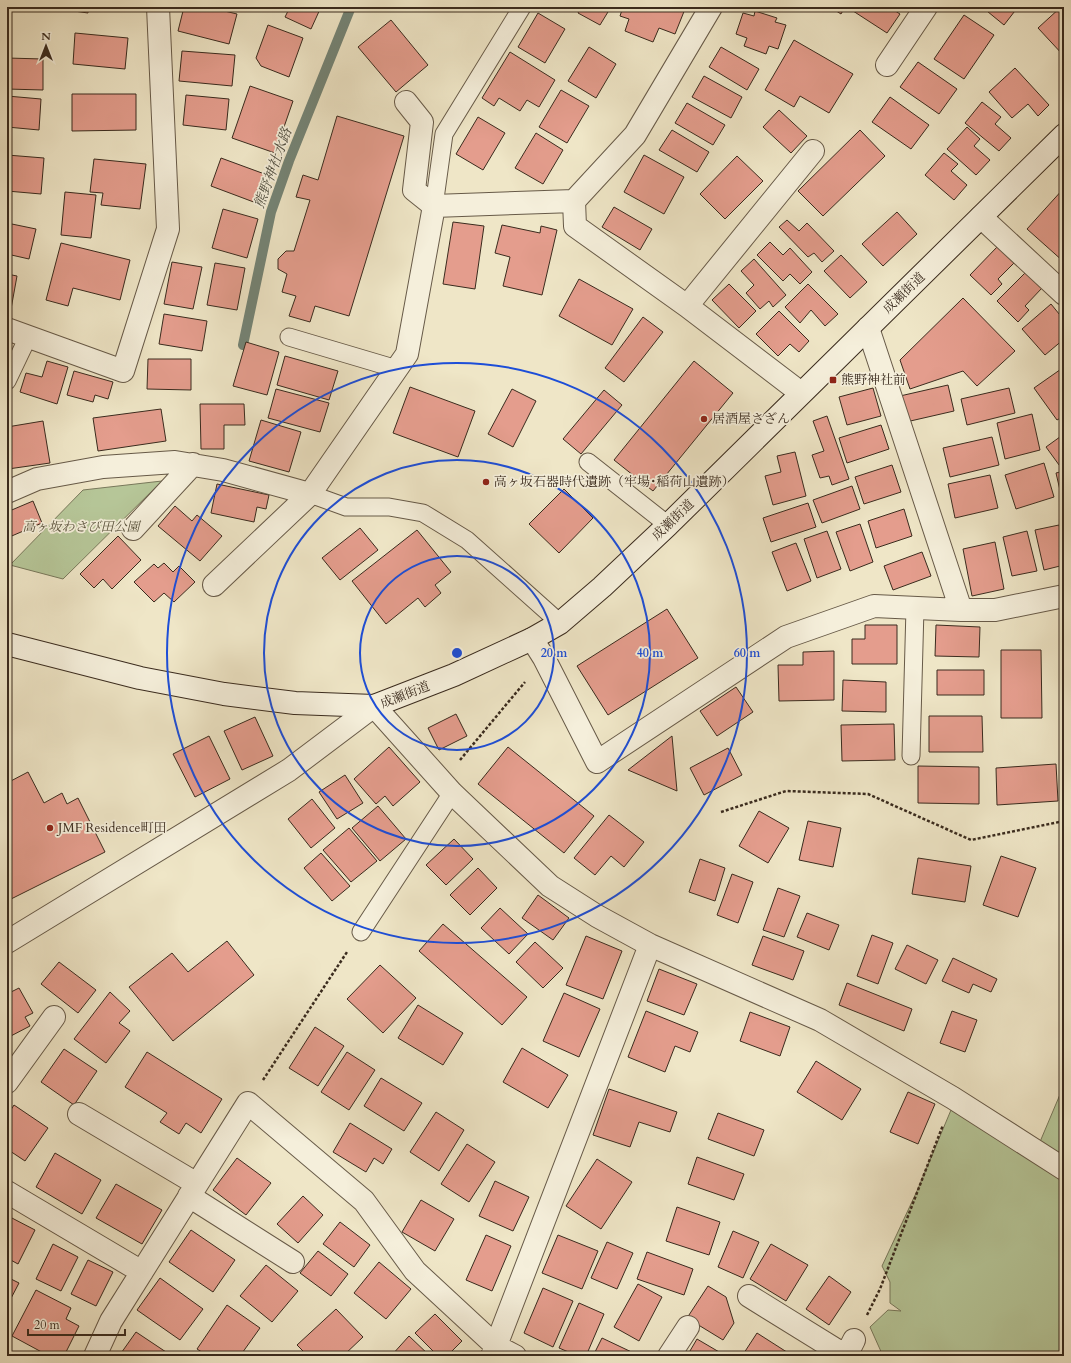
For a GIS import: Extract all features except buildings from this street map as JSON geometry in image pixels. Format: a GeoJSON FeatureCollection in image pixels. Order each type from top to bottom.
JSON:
{"type":"FeatureCollection","features":[{"type":"Feature","properties":{"kind":"street"},"geometry":{"type":"LineString","coordinates":[[7,330],[123,371],[168,229],[158,7]]}},
{"type":"Feature","properties":{"kind":"street"},"geometry":{"type":"LineString","coordinates":[[711,7],[635,135],[574,201],[575,226],[687,306],[801,393]]}},
{"type":"Feature","properties":{"kind":"street"},"geometry":{"type":"LineString","coordinates":[[887,65],[926,7]]}},
{"type":"Feature","properties":{"kind":"street"},"geometry":{"type":"LineString","coordinates":[[406,102],[422,122],[414,190],[434,206],[574,201]]}},
{"type":"Feature","properties":{"kind":"street","name":"成瀬街道"},"geometry":{"type":"LineString","coordinates":[[374,706],[454,675],[532,639],[560,623],[602,587],[668,524],[1064,135]]}},
{"type":"Feature","properties":{"kind":"street"},"geometry":{"type":"LineString","coordinates":[[687,306],[813,151]]}},
{"type":"Feature","properties":{"kind":"street"},"geometry":{"type":"LineString","coordinates":[[214,585],[310,494],[407,354],[434,206]]}},
{"type":"Feature","properties":{"kind":"street"},"geometry":{"type":"LineString","coordinates":[[981,217],[1064,294]]}},
{"type":"Feature","properties":{"kind":"street"},"geometry":{"type":"LineString","coordinates":[[868,328],[962,610]]}},
{"type":"Feature","properties":{"kind":"street"},"geometry":{"type":"LineString","coordinates":[[7,492],[37,479],[103,467],[164,462],[192,464],[223,470],[310,494]]}},
{"type":"Feature","properties":{"kind":"street"},"geometry":{"type":"LineString","coordinates":[[133,529],[192,464]]}},
{"type":"Feature","properties":{"kind":"street"},"geometry":{"type":"LineString","coordinates":[[532,639],[544,658],[597,762],[786,637],[874,606],[995,610],[1064,596]]}},
{"type":"Feature","properties":{"kind":"street"},"geometry":{"type":"LineString","coordinates":[[7,644],[140,678],[224,694],[295,703],[374,706],[447,788],[550,886],[597,916],[650,945],[820,1020],[953,1098],[1064,1169]]}},
{"type":"Feature","properties":{"kind":"street"},"geometry":{"type":"LineString","coordinates":[[7,942],[289,770],[374,706]]}},
{"type":"Feature","properties":{"kind":"street"},"geometry":{"type":"LineString","coordinates":[[95,1356],[111,1322],[248,1102],[364,1201],[415,1271],[501,1353],[650,945]]}},
{"type":"Feature","properties":{"kind":"street"},"geometry":{"type":"LineString","coordinates":[[7,1082],[54,1017]]}},
{"type":"Feature","properties":{"kind":"street"},"geometry":{"type":"LineString","coordinates":[[79,1114],[193,1190],[293,1262]]}},
{"type":"Feature","properties":{"kind":"street"},"geometry":{"type":"LineString","coordinates":[[7,1192],[142,1272]]}},
{"type":"Feature","properties":{"kind":"street"},"geometry":{"type":"LineString","coordinates":[[749,1296],[849,1351]]}},
{"type":"Feature","properties":{"kind":"street"},"geometry":{"type":"LineString","coordinates":[[669,1356],[688,1327]]}},
{"type":"Feature","properties":{"kind":"lane"},"geometry":{"type":"LineString","coordinates":[[434,206],[444,134],[522,7]]}},
{"type":"Feature","properties":{"kind":"lane"},"geometry":{"type":"LineString","coordinates":[[7,381],[28,337]]}},
{"type":"Feature","properties":{"kind":"lane"},"geometry":{"type":"LineString","coordinates":[[290,337],[396,369]]}},
{"type":"Feature","properties":{"kind":"lane"},"geometry":{"type":"LineString","coordinates":[[588,462],[668,524]]}},
{"type":"Feature","properties":{"kind":"lane"},"geometry":{"type":"LineString","coordinates":[[310,494],[346,507],[390,507],[423,513],[467,540],[560,623]]}},
{"type":"Feature","properties":{"kind":"lane"},"geometry":{"type":"LineString","coordinates":[[911,756],[915,608]]}},
{"type":"Feature","properties":{"kind":"lane"},"geometry":{"type":"LineString","coordinates":[[360,932],[447,788]]}},
{"type":"Feature","properties":{"kind":"path"},"geometry":{"type":"LineString","coordinates":[[447,788],[544,658]]}},
{"type":"Feature","properties":{"kind":"path"},"geometry":{"type":"LineString","coordinates":[[721,812],[786,791],[868,794],[971,840],[1064,821]]}},
{"type":"Feature","properties":{"kind":"path"},"geometry":{"type":"LineString","coordinates":[[248,1102],[360,932]]}},
{"type":"Feature","properties":{"kind":"path"},"geometry":{"type":"LineString","coordinates":[[880,1289],[953,1098]]}},
{"type":"Feature","properties":{"kind":"green space","name":"高ヶ坂わさび田公園"},"geometry":{"type":"Polygon","coordinates":[[[162,481],[63,579],[10,565],[83,490],[162,481]]]}},
{"type":"Feature","properties":{"kind":"green space"},"geometry":{"type":"Polygon","coordinates":[[[1064,1085],[1064,1356],[883,1356],[870,1327],[888,1310],[901,1311],[890,1303],[890,1282],[882,1266],[917,1191],[951,1110],[1034,1156],[1064,1085]]]}},
{"type":"Feature","properties":{"kind":"waterway","name":"熊野神社水路"},"geometry":{"type":"LineString","coordinates":[[243,345],[271,212],[289,161],[351,7]]}},
{"type":"Feature","properties":{"kind":"place","name":"熊野神社前"},"geometry":{"type":"Point","coordinates":[833,380]}},
{"type":"Feature","properties":{"kind":"place","name":"居酒屋さざん"},"geometry":{"type":"Point","coordinates":[704,419]}},
{"type":"Feature","properties":{"kind":"place","name":"高ヶ坂石器時代遺跡（牢場･稲荷山遺跡）"},"geometry":{"type":"Point","coordinates":[486,482]}},
{"type":"Feature","properties":{"kind":"place","name":"JMF Residence町田"},"geometry":{"type":"Point","coordinates":[50,828]}}]}
